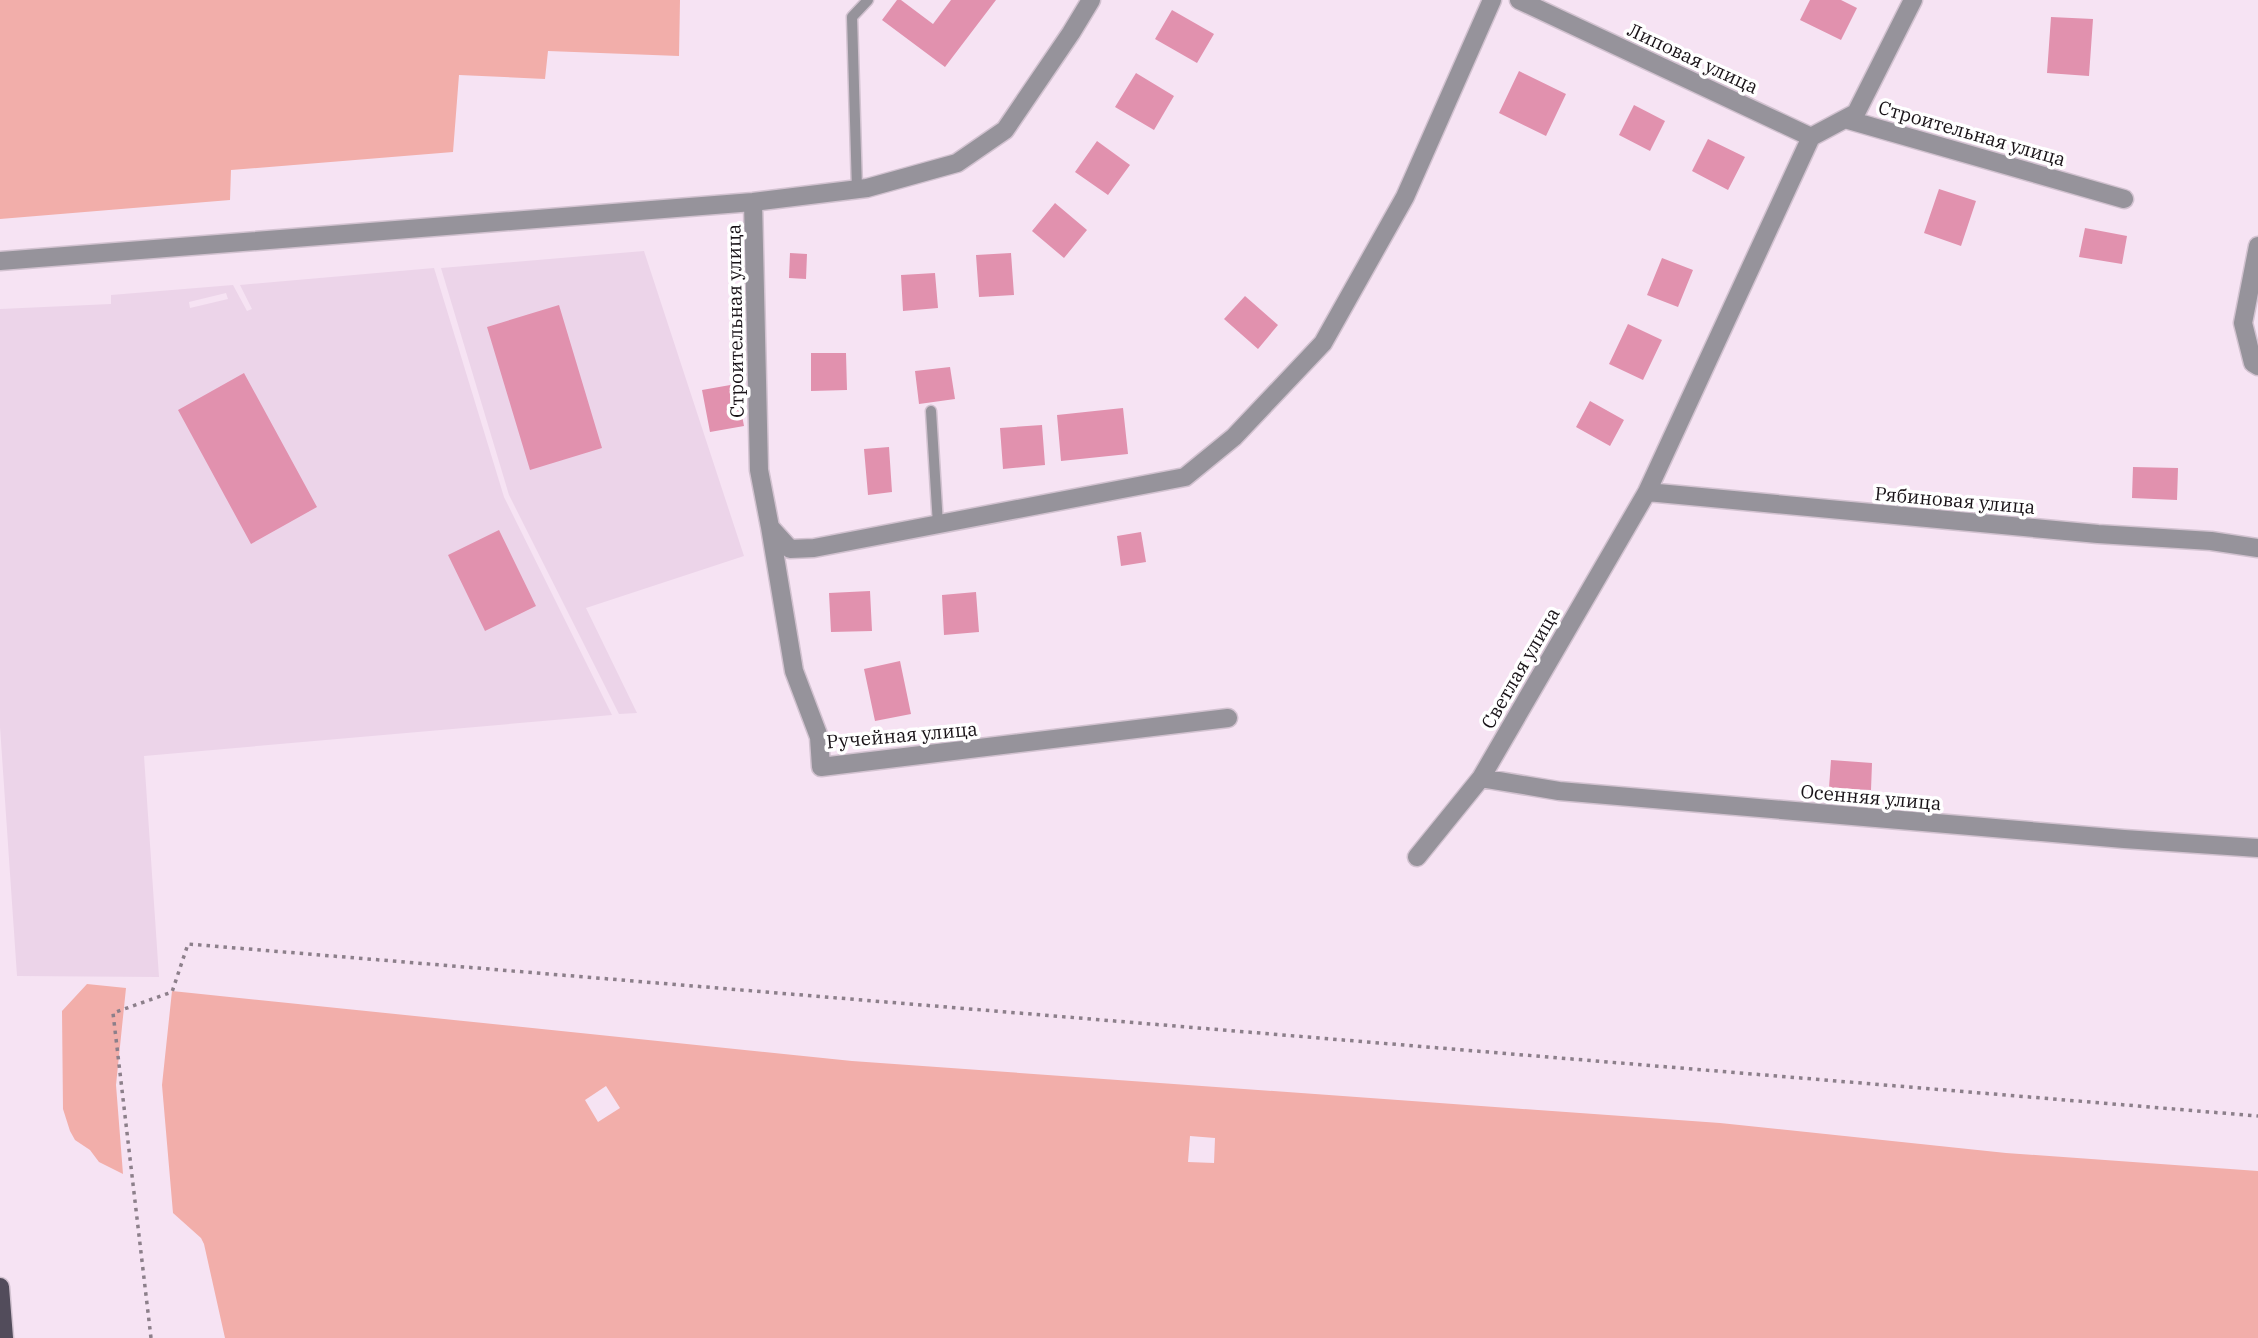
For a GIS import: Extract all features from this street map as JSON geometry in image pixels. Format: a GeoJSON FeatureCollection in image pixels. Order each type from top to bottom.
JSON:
{"type":"FeatureCollection","features":[{"type":"Feature","properties":{"kind":"main road"},"geometry":{"type":"LineString","coordinates":[[0,1287],[4,1338]]}},
{"type":"Feature","properties":{"kind":"street","name":"Строительная улица"},"geometry":{"type":"LineString","coordinates":[[770,527],[759,470],[753,202],[857,190],[957,163],[1005,130],[1091,0]]}},
{"type":"Feature","properties":{"kind":"street"},"geometry":{"type":"LineString","coordinates":[[770,527],[790,549],[814,548],[1185,477],[1234,437],[1323,344],[1405,197],[1492,0]]}},
{"type":"Feature","properties":{"kind":"street","name":"Липовая улица"},"geometry":{"type":"LineString","coordinates":[[1519,0],[1811,137]]}},
{"type":"Feature","properties":{"kind":"street"},"geometry":{"type":"LineString","coordinates":[[1811,137],[1856,113],[1913,0]]}},
{"type":"Feature","properties":{"kind":"street","name":"Строительная улица"},"geometry":{"type":"LineString","coordinates":[[1845,119],[2124,199]]}},
{"type":"Feature","properties":{"kind":"street","name":"Светлая улица"},"geometry":{"type":"LineString","coordinates":[[1417,857],[1481,778],[1647,492],[1811,137]]}},
{"type":"Feature","properties":{"kind":"street"},"geometry":{"type":"LineString","coordinates":[[0,261],[753,202]]}},
{"type":"Feature","properties":{"kind":"street"},"geometry":{"type":"LineString","coordinates":[[2258,246],[2243,323],[2253,363],[2258,366]]}},
{"type":"Feature","properties":{"kind":"street","name":"Рябиновая улица"},"geometry":{"type":"LineString","coordinates":[[1647,492],[2098,534],[2211,541],[2258,548]]}},
{"type":"Feature","properties":{"kind":"street","name":"Ручейная улица"},"geometry":{"type":"LineString","coordinates":[[770,527],[794,671],[819,737],[821,768],[1228,718]]}},
{"type":"Feature","properties":{"kind":"street","name":"Осенняя улица"},"geometry":{"type":"LineString","coordinates":[[1481,778],[1573,792],[2258,848]]}},
{"type":"Feature","properties":{"kind":"lane"},"geometry":{"type":"LineString","coordinates":[[857,190],[852,17],[868,0]]}},
{"type":"Feature","properties":{"kind":"lane"},"geometry":{"type":"LineString","coordinates":[[931,411],[938,525]]}},
{"type":"Feature","properties":{"kind":"path"},"geometry":{"type":"LineString","coordinates":[[150,1338],[113,1013],[172,992],[188,944],[2258,1116]]}},
{"type":"Feature","properties":{"kind":"shaded area"},"geometry":{"type":"Polygon","coordinates":[[[0,0],[680,0],[679,56],[548,51],[545,79],[459,75],[453,152],[231,170],[230,200],[0,219],[0,0]]]}},
{"type":"Feature","properties":{"kind":"shaded area"},"geometry":{"type":"Polygon","coordinates":[[[644,251],[744,556],[586,608],[637,713],[619,714],[509,495],[441,268],[644,251]]]}},
{"type":"Feature","properties":{"kind":"shaded area"},"geometry":{"type":"Polygon","coordinates":[[[434,268],[504,497],[612,715],[144,756],[159,977],[17,976],[0,727],[0,309],[111,304],[111,295],[233,285],[247,311],[252,309],[240,285],[434,268]],[[226,293],[189,302],[190,308],[228,299],[226,293]]]}},
{"type":"Feature","properties":{"kind":"shaded area"},"geometry":{"type":"Polygon","coordinates":[[[87,984],[126,988],[116,1085],[123,1174],[99,1162],[90,1150],[75,1140],[63,1109],[62,1011],[87,984]]]}},
{"type":"Feature","properties":{"kind":"shaded area"},"geometry":{"type":"Polygon","coordinates":[[[172,991],[852,1061],[1720,1123],[2006,1153],[2258,1171],[2258,1338],[225,1338],[204,1244],[201,1238],[173,1213],[162,1085],[172,991]],[[606,1086],[585,1100],[598,1122],[620,1108],[606,1086]],[[1190,1136],[1188,1162],[1214,1163],[1215,1138],[1190,1136]]]}},
{"type":"Feature","properties":{"kind":"building"},"geometry":{"type":"Polygon","coordinates":[[[897,0],[901,0],[933,24],[951,0],[996,0],[945,67],[882,20],[897,0]]]}},
{"type":"Feature","properties":{"kind":"building"},"geometry":{"type":"Polygon","coordinates":[[[1810,0],[1841,0],[1857,8],[1841,40],[1800,20],[1810,0]]]}},
{"type":"Feature","properties":{"kind":"building"},"geometry":{"type":"Polygon","coordinates":[[[1172,10],[1214,34],[1197,63],[1155,39],[1172,10]]]}},
{"type":"Feature","properties":{"kind":"building"},"geometry":{"type":"Polygon","coordinates":[[[2051,17],[2093,19],[2089,76],[2047,73],[2051,17]]]}},
{"type":"Feature","properties":{"kind":"building"},"geometry":{"type":"Polygon","coordinates":[[[1519,71],[1566,94],[1546,136],[1499,113],[1519,71]]]}},
{"type":"Feature","properties":{"kind":"building"},"geometry":{"type":"Polygon","coordinates":[[[1136,73],[1174,96],[1154,130],[1115,107],[1136,73]]]}},
{"type":"Feature","properties":{"kind":"building"},"geometry":{"type":"Polygon","coordinates":[[[1634,105],[1665,121],[1650,151],[1619,135],[1634,105]]]}},
{"type":"Feature","properties":{"kind":"building"},"geometry":{"type":"Polygon","coordinates":[[[1708,139],[1745,157],[1728,190],[1692,171],[1708,139]]]}},
{"type":"Feature","properties":{"kind":"building"},"geometry":{"type":"Polygon","coordinates":[[[1097,141],[1130,165],[1108,195],[1075,172],[1097,141]]]}},
{"type":"Feature","properties":{"kind":"building"},"geometry":{"type":"Polygon","coordinates":[[[1939,189],[1976,201],[1961,246],[1924,233],[1939,189]]]}},
{"type":"Feature","properties":{"kind":"building"},"geometry":{"type":"Polygon","coordinates":[[[1055,203],[1087,230],[1064,258],[1032,231],[1055,203]]]}},
{"type":"Feature","properties":{"kind":"building"},"geometry":{"type":"Polygon","coordinates":[[[2085,228],[2127,236],[2122,264],[2079,257],[2085,228]]]}},
{"type":"Feature","properties":{"kind":"building"},"geometry":{"type":"Polygon","coordinates":[[[790,253],[807,254],[806,279],[789,278],[790,253]]]}},
{"type":"Feature","properties":{"kind":"building"},"geometry":{"type":"Polygon","coordinates":[[[1011,253],[1014,295],[979,297],[976,255],[1011,253]]]}},
{"type":"Feature","properties":{"kind":"building"},"geometry":{"type":"Polygon","coordinates":[[[1662,258],[1693,270],[1678,307],[1647,295],[1662,258]]]}},
{"type":"Feature","properties":{"kind":"building"},"geometry":{"type":"Polygon","coordinates":[[[935,273],[938,308],[903,311],[901,275],[935,273]]]}},
{"type":"Feature","properties":{"kind":"building"},"geometry":{"type":"Polygon","coordinates":[[[1245,296],[1278,325],[1258,349],[1224,319],[1245,296]]]}},
{"type":"Feature","properties":{"kind":"building"},"geometry":{"type":"Polygon","coordinates":[[[559,305],[602,448],[530,470],[487,327],[559,305]]]}},
{"type":"Feature","properties":{"kind":"building"},"geometry":{"type":"Polygon","coordinates":[[[1628,324],[1662,340],[1643,380],[1609,364],[1628,324]]]}},
{"type":"Feature","properties":{"kind":"building"},"geometry":{"type":"Polygon","coordinates":[[[811,353],[846,353],[847,390],[811,391],[811,353]]]}},
{"type":"Feature","properties":{"kind":"building"},"geometry":{"type":"Polygon","coordinates":[[[950,367],[955,399],[919,404],[915,371],[950,367]]]}},
{"type":"Feature","properties":{"kind":"building"},"geometry":{"type":"Polygon","coordinates":[[[244,373],[317,507],[251,544],[178,410],[244,373]]]}},
{"type":"Feature","properties":{"kind":"building"},"geometry":{"type":"Polygon","coordinates":[[[736,384],[744,426],[710,432],[702,390],[736,384]]]}},
{"type":"Feature","properties":{"kind":"building"},"geometry":{"type":"Polygon","coordinates":[[[1590,401],[1624,420],[1610,446],[1576,427],[1590,401]]]}},
{"type":"Feature","properties":{"kind":"building"},"geometry":{"type":"Polygon","coordinates":[[[1123,408],[1128,454],[1061,461],[1057,415],[1123,408]]]}},
{"type":"Feature","properties":{"kind":"building"},"geometry":{"type":"Polygon","coordinates":[[[1042,425],[1045,465],[1003,469],[1000,428],[1042,425]]]}},
{"type":"Feature","properties":{"kind":"building"},"geometry":{"type":"Polygon","coordinates":[[[889,447],[892,492],[868,495],[864,449],[889,447]]]}},
{"type":"Feature","properties":{"kind":"building"},"geometry":{"type":"Polygon","coordinates":[[[2133,467],[2178,468],[2177,500],[2132,498],[2133,467]]]}},
{"type":"Feature","properties":{"kind":"building"},"geometry":{"type":"Polygon","coordinates":[[[499,530],[536,606],[485,631],[448,555],[499,530]]]}},
{"type":"Feature","properties":{"kind":"building"},"geometry":{"type":"Polygon","coordinates":[[[1141,532],[1146,562],[1121,566],[1117,536],[1141,532]]]}},
{"type":"Feature","properties":{"kind":"building"},"geometry":{"type":"Polygon","coordinates":[[[870,591],[872,631],[831,632],[829,593],[870,591]]]}},
{"type":"Feature","properties":{"kind":"building"},"geometry":{"type":"Polygon","coordinates":[[[976,592],[979,632],[944,635],[942,595],[976,592]]]}},
{"type":"Feature","properties":{"kind":"building"},"geometry":{"type":"Polygon","coordinates":[[[900,661],[911,714],[875,721],[864,669],[900,661]]]}},
{"type":"Feature","properties":{"kind":"building"},"geometry":{"type":"Polygon","coordinates":[[[1831,760],[1872,763],[1871,790],[1829,788],[1831,760]]]}}]}
